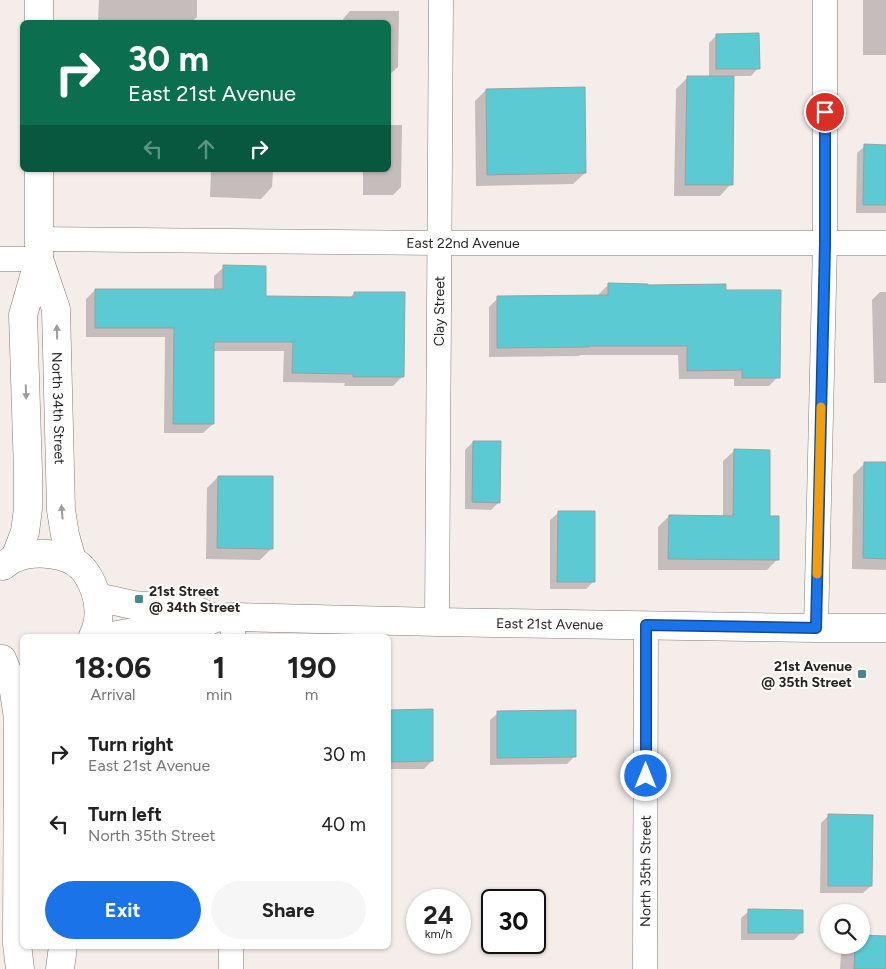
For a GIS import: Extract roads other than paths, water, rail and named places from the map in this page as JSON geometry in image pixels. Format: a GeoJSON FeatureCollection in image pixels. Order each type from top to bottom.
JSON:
{"type":"FeatureCollection","features":[{"type":"Feature","properties":{"kind":"street"},"geometry":{"type":"LineString","coordinates":[[39,20],[40,0]]}},
{"type":"Feature","properties":{"kind":"street","name":"Clay Street"},"geometry":{"type":"LineString","coordinates":[[437,622],[441,0]]}},
{"type":"Feature","properties":{"kind":"street"},"geometry":{"type":"LineString","coordinates":[[816,628],[825,244],[826,0]]}},
{"type":"Feature","properties":{"kind":"street","name":"North 34th Street"},"geometry":{"type":"LineString","coordinates":[[8,563],[25,532],[28,510],[23,315],[39,249],[39,172]]}},
{"type":"Feature","properties":{"kind":"street","name":"East 22nd Avenue"},"geometry":{"type":"LineString","coordinates":[[0,259],[39,249],[439,243],[886,243]]}},
{"type":"Feature","properties":{"kind":"street","name":"North 34th Street"},"geometry":{"type":"LineString","coordinates":[[39,249],[56,309],[62,510],[65,535],[72,560]]}},
{"type":"Feature","properties":{"kind":"street"},"geometry":{"type":"LineString","coordinates":[[8,563],[27,554],[44,554],[72,560],[82,568],[91,581],[97,597],[98,621],[94,634]]}},
{"type":"Feature","properties":{"kind":"street","name":"East 21st Avenue"},"geometry":{"type":"LineString","coordinates":[[97,597],[133,605],[195,610],[226,624]]}},
{"type":"Feature","properties":{"kind":"street","name":"East 21st Avenue"},"geometry":{"type":"LineString","coordinates":[[123,634],[226,624],[437,622],[886,628]]}},
{"type":"Feature","properties":{"kind":"street","name":"North 35th Street"},"geometry":{"type":"LineString","coordinates":[[645,969],[646,625]]}},
{"type":"Feature","properties":{"kind":"street"},"geometry":{"type":"LineString","coordinates":[[8,661],[18,718],[17,944],[20,969]]}},
{"type":"Feature","properties":{"kind":"street"},"geometry":{"type":"LineString","coordinates":[[60,969],[63,949]]}},
{"type":"Feature","properties":{"kind":"street"},"geometry":{"type":"LineString","coordinates":[[231,969],[232,949]]}},
{"type":"Feature","properties":{"kind":"place","name":"21st Street @ 34th Street"},"geometry":{"type":"Point","coordinates":[139,599]}},
{"type":"Feature","properties":{"kind":"place","name":"21st Avenue @ 35th Street"},"geometry":{"type":"Point","coordinates":[862,674]}}]}
